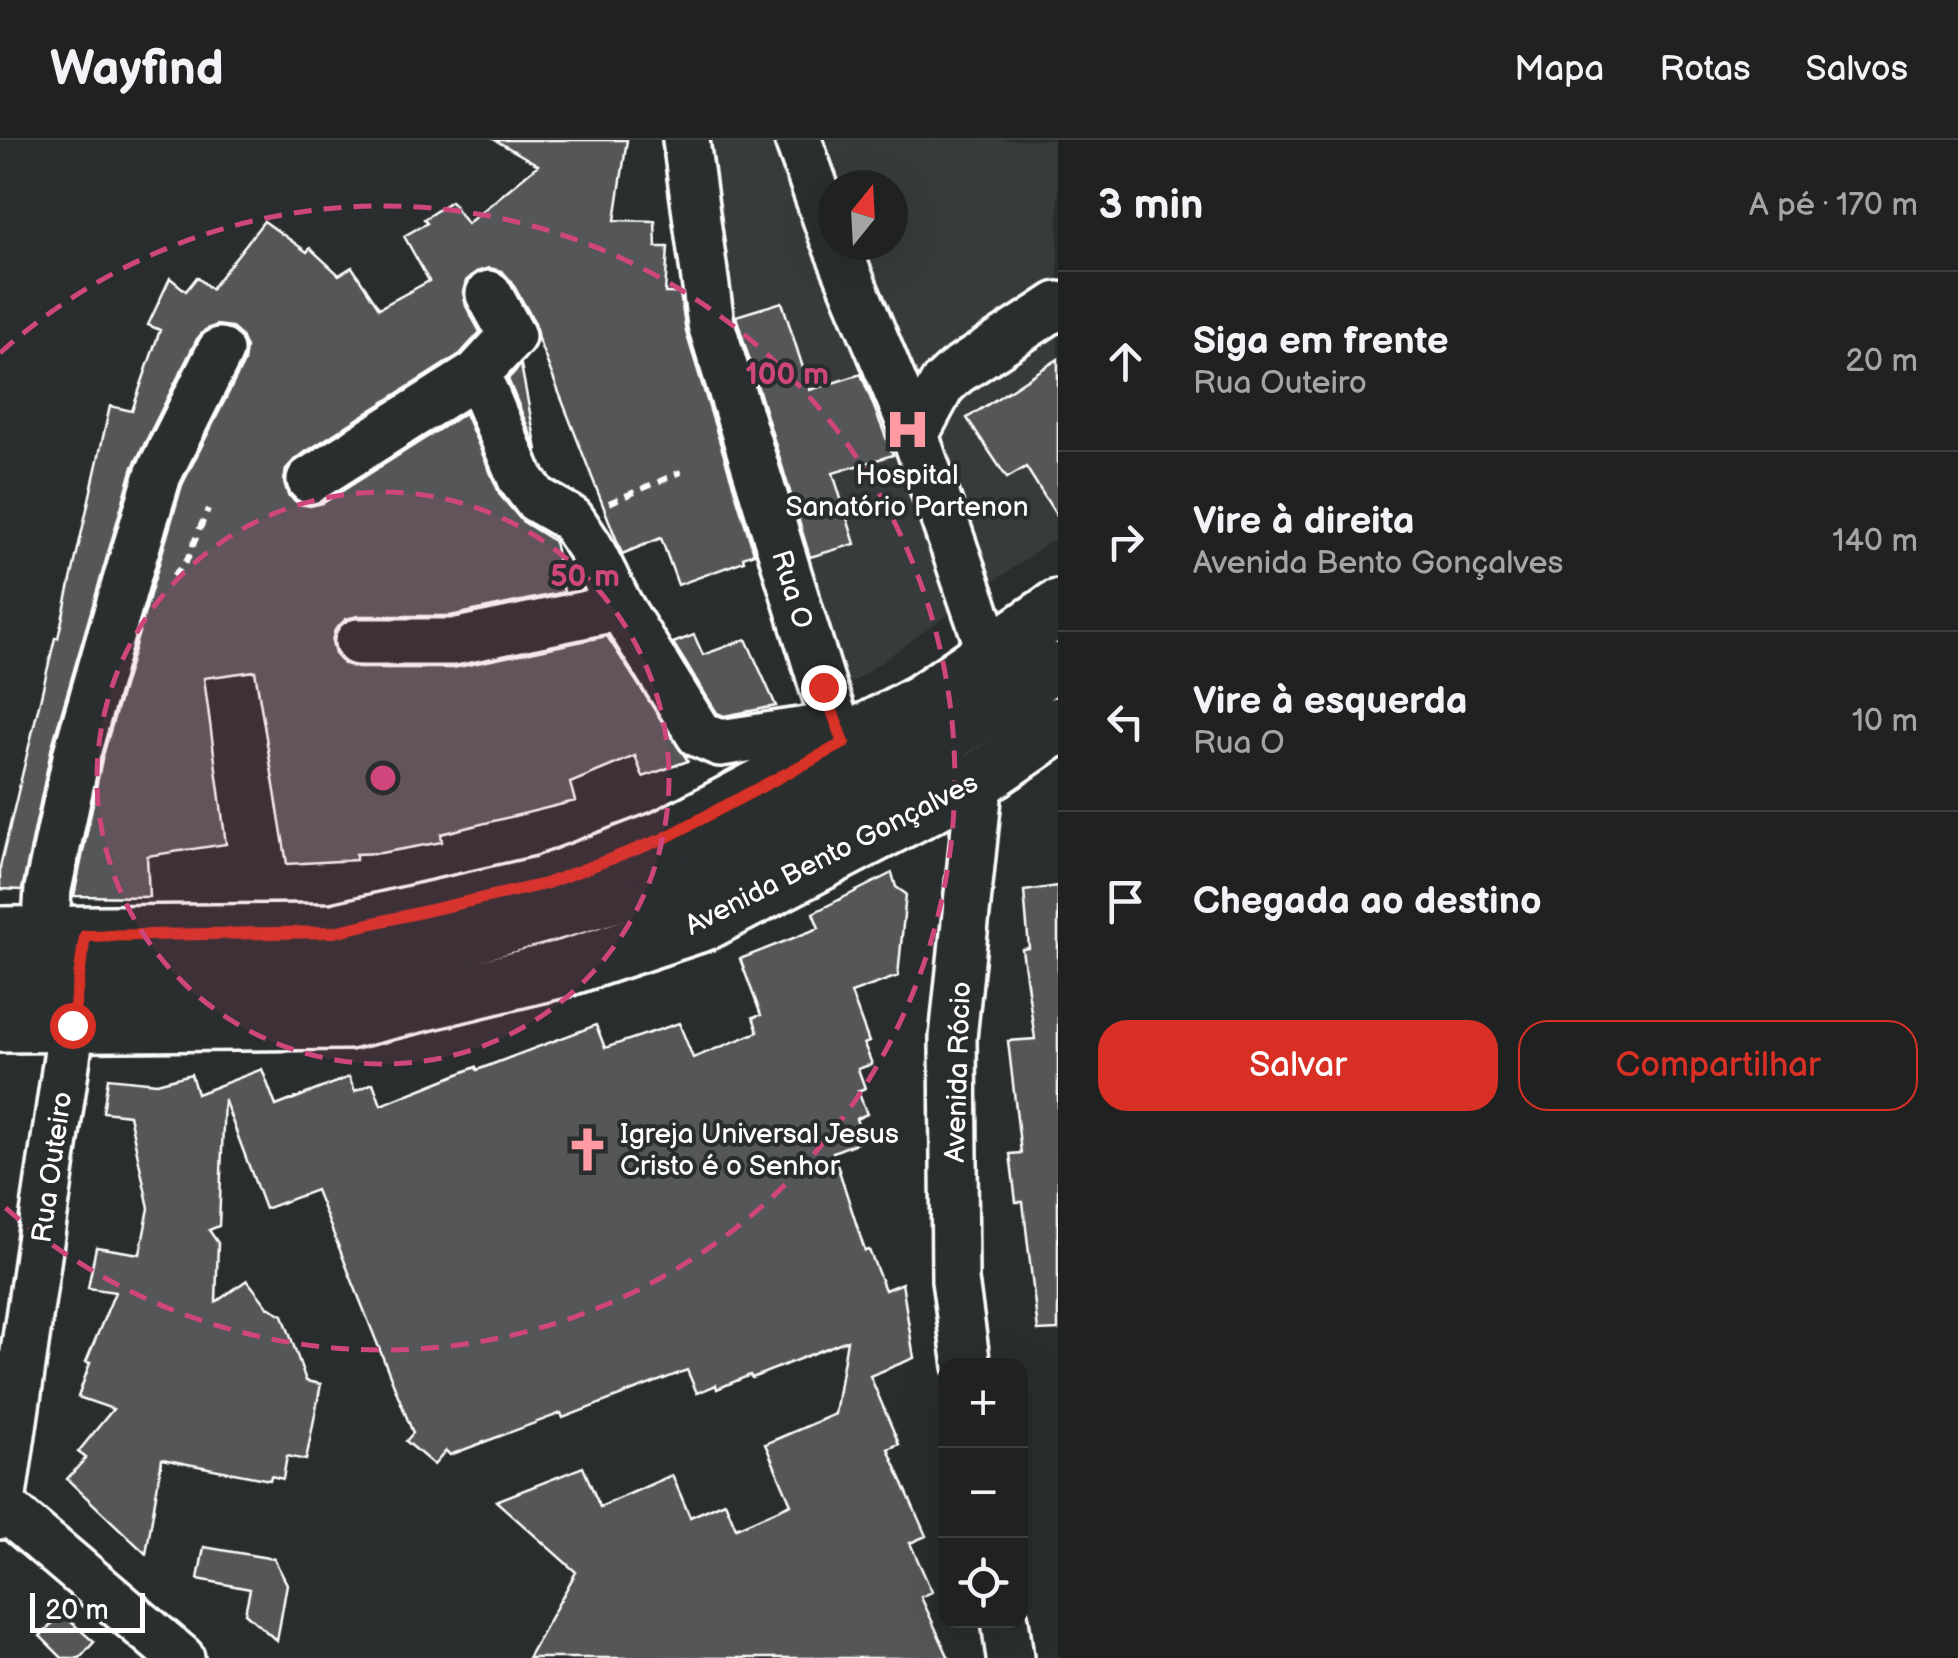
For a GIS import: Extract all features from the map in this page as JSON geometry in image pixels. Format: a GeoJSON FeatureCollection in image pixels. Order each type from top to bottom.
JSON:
{"type":"FeatureCollection","features":[{"type":"Feature","properties":{"kind":"main road","name":"Avenida Bento Gonçalves"},"geometry":{"type":"LineString","coordinates":[[0,1024],[56,962],[334,932],[545,884],[663,839],[922,702],[1058,608]]}},
{"type":"Feature","properties":{"kind":"main road","name":"Avenida Bento Gonçalves"},"geometry":{"type":"LineString","coordinates":[[56,962],[347,1022],[566,968],[705,922],[980,779],[1058,725]]}},
{"type":"Feature","properties":{"kind":"street","name":"Rua O"},"geometry":{"type":"LineString","coordinates":[[686,140],[711,324],[823,687],[844,743]]}},
{"type":"Feature","properties":{"kind":"street"},"geometry":{"type":"LineString","coordinates":[[798,140],[818,196]]}},
{"type":"Feature","properties":{"kind":"street"},"geometry":{"type":"LineString","coordinates":[[842,260],[915,435],[992,654]]}},
{"type":"Feature","properties":{"kind":"street"},"geometry":{"type":"LineString","coordinates":[[310,480],[477,374],[512,336],[489,294]]}},
{"type":"Feature","properties":{"kind":"street"},"geometry":{"type":"LineString","coordinates":[[915,435],[942,385],[956,372],[1058,305]]}},
{"type":"Feature","properties":{"kind":"street","name":"Rua Outeiro"},"geometry":{"type":"LineString","coordinates":[[1,1511],[56,962],[48,889],[77,753],[158,475],[220,351]]}},
{"type":"Feature","properties":{"kind":"street"},"geometry":{"type":"LineString","coordinates":[[477,374],[521,479],[536,499],[571,520],[699,734],[720,743],[806,730],[844,743]]}},
{"type":"Feature","properties":{"kind":"street"},"geometry":{"type":"LineString","coordinates":[[358,642],[453,642],[620,606]]}},
{"type":"Feature","properties":{"kind":"street"},"geometry":{"type":"LineString","coordinates":[[566,968],[684,880],[944,744],[1058,666]]}},
{"type":"Feature","properties":{"kind":"street","name":"Avenida Rócio"},"geometry":{"type":"LineString","coordinates":[[966,1358],[954,1280],[953,1038],[980,779]]}},
{"type":"Feature","properties":{"kind":"street"},"geometry":{"type":"LineString","coordinates":[[0,979],[56,962],[340,976],[684,880]]}},
{"type":"Feature","properties":{"kind":"street"},"geometry":{"type":"LineString","coordinates":[[545,884],[684,880]]}},
{"type":"Feature","properties":{"kind":"street"},"geometry":{"type":"LineString","coordinates":[[1,1511],[180,1658]]}},
{"type":"Feature","properties":{"kind":"street"},"geometry":{"type":"LineString","coordinates":[[1006,1628],[1010,1658]]}},
{"type":"Feature","properties":{"kind":"path"},"geometry":{"type":"LineString","coordinates":[[571,520],[681,472]]}},
{"type":"Feature","properties":{"kind":"shaded area","name":"Hospital Sanatório Partenon"},"geometry":{"type":"Polygon","coordinates":[[[697,140],[1058,140],[1058,536],[835,695],[723,322],[697,140]]]}},
{"type":"Feature","properties":{"kind":"building"},"geometry":{"type":"Polygon","coordinates":[[[495,140],[627,140],[615,220],[655,221],[656,247],[668,247],[665,293],[680,293],[686,332],[754,553],[743,557],[744,561],[678,585],[661,538],[622,554],[535,323],[511,281],[502,271],[489,268],[466,281],[466,306],[480,332],[460,354],[296,458],[286,469],[284,482],[288,495],[299,504],[323,503],[465,413],[500,495],[522,521],[554,541],[564,592],[450,616],[346,619],[335,630],[335,654],[344,664],[358,668],[453,668],[607,636],[688,761],[643,777],[635,756],[570,783],[575,801],[441,834],[442,842],[356,854],[356,860],[287,864],[255,671],[204,678],[226,844],[147,856],[149,897],[74,896],[102,759],[182,485],[244,362],[246,348],[241,336],[231,327],[217,325],[197,339],[133,467],[52,746],[22,890],[0,889],[0,867],[58,638],[110,406],[132,411],[160,330],[148,325],[170,278],[186,291],[197,277],[211,289],[264,221],[307,252],[310,248],[339,275],[352,267],[379,308],[429,281],[404,236],[427,223],[424,219],[451,201],[467,224],[538,165],[495,140]]]}},
{"type":"Feature","properties":{"kind":"building"},"geometry":{"type":"Polygon","coordinates":[[[782,302],[810,390],[861,374],[893,455],[833,473],[855,544],[810,557],[736,316],[782,302]]]}},
{"type":"Feature","properties":{"kind":"building"},"geometry":{"type":"Polygon","coordinates":[[[1058,359],[1058,518],[1026,467],[1007,478],[967,418],[1058,359]]]}},
{"type":"Feature","properties":{"kind":"building"},"geometry":{"type":"Polygon","coordinates":[[[521,365],[537,450],[508,379],[521,365]]]}},
{"type":"Feature","properties":{"kind":"building"},"geometry":{"type":"Polygon","coordinates":[[[694,635],[703,655],[746,639],[776,706],[724,716],[717,713],[673,643],[694,635]]]}},
{"type":"Feature","properties":{"kind":"building"},"geometry":{"type":"Polygon","coordinates":[[[892,873],[896,887],[906,894],[898,976],[851,993],[869,1042],[864,1044],[872,1064],[858,1069],[865,1088],[858,1091],[867,1114],[856,1119],[864,1140],[833,1152],[865,1251],[869,1250],[885,1290],[902,1283],[914,1358],[870,1376],[899,1444],[888,1449],[926,1536],[910,1543],[932,1592],[921,1597],[949,1658],[528,1658],[576,1572],[496,1501],[583,1467],[600,1507],[672,1475],[690,1517],[725,1502],[736,1528],[791,1504],[765,1444],[835,1414],[847,1340],[752,1378],[750,1375],[697,1393],[687,1370],[563,1418],[561,1413],[450,1455],[446,1451],[434,1465],[406,1441],[413,1433],[316,1190],[265,1209],[224,1099],[219,1226],[209,1230],[218,1243],[216,1302],[247,1280],[268,1307],[283,1315],[306,1381],[321,1384],[306,1460],[287,1456],[283,1479],[271,1476],[270,1480],[162,1459],[146,1554],[67,1479],[86,1458],[78,1452],[113,1409],[78,1397],[90,1363],[86,1362],[115,1292],[88,1288],[96,1247],[140,1254],[149,1208],[129,1115],[103,1112],[108,1078],[157,1083],[191,1074],[197,1094],[262,1069],[276,1106],[349,1077],[355,1091],[373,1083],[381,1105],[596,1025],[605,1048],[679,1023],[693,1058],[758,1032],[753,1017],[761,1015],[740,959],[819,928],[813,913],[892,873]]]}},
{"type":"Feature","properties":{"kind":"building"},"geometry":{"type":"Polygon","coordinates":[[[1058,886],[1058,1330],[1038,1331],[1023,1202],[1016,1202],[1010,1154],[1021,1153],[1008,1041],[1035,1039],[1022,949],[1029,948],[1024,891],[1058,886]]]}},
{"type":"Feature","properties":{"kind":"building"},"geometry":{"type":"Polygon","coordinates":[[[204,1547],[274,1559],[287,1584],[277,1641],[245,1613],[250,1589],[198,1579],[204,1547]]]}},
{"type":"Feature","properties":{"kind":"building"},"geometry":{"type":"Polygon","coordinates":[[[62,1614],[94,1642],[80,1658],[62,1658],[40,1636],[62,1614]]]}},
{"type":"Feature","properties":{"kind":"place","name":"Hospital Sanatório Partenon"},"geometry":{"type":"Point","coordinates":[907,429]}},
{"type":"Feature","properties":{"kind":"place","name":"Igreja Universal Jesus Cristo é o Senhor"},"geometry":{"type":"Point","coordinates":[587,1149]}},
{"type":"Feature","properties":{"kind":"route"},"geometry":{"type":"LineString","coordinates":[[72,1025],[85,936],[334,932],[545,884],[663,839],[844,743],[823,687]]}}]}
